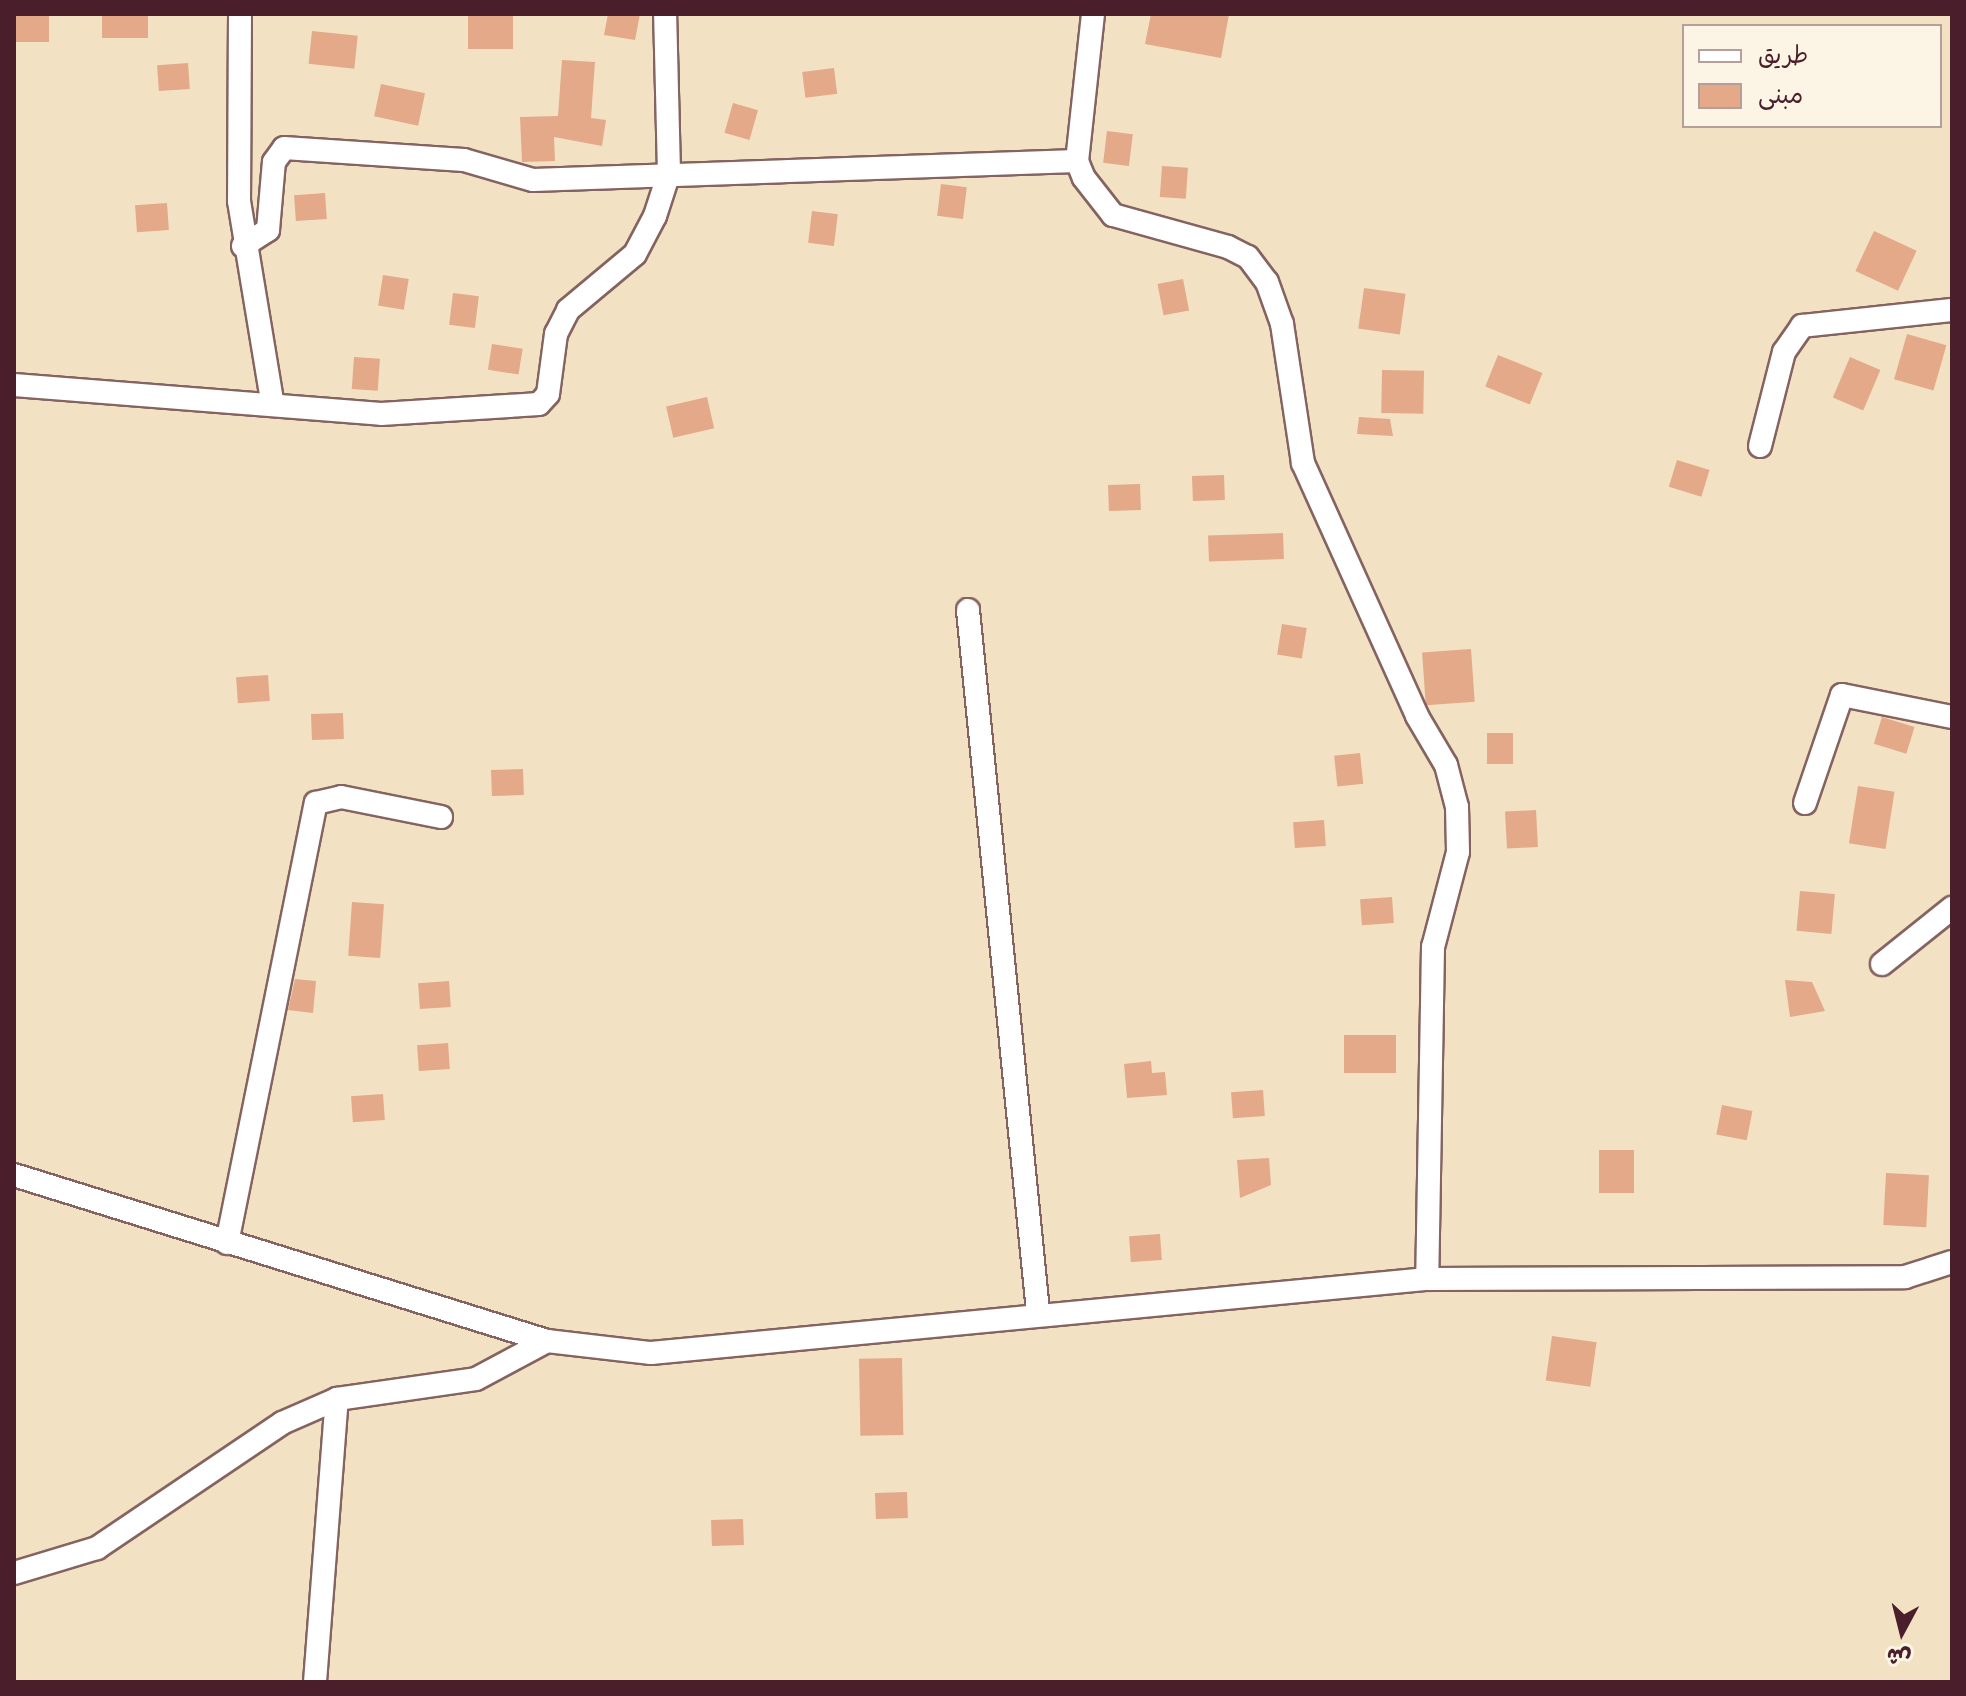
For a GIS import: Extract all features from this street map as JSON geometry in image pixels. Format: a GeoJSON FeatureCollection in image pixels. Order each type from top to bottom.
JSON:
{"type":"FeatureCollection","features":[{"type":"Feature","properties":{"kind":"street"},"geometry":{"type":"LineString","coordinates":[[240,14],[243,246],[272,400]]}},
{"type":"Feature","properties":{"kind":"street"},"geometry":{"type":"LineString","coordinates":[[14,385],[272,400],[381,414],[539,404],[548,394],[556,334],[568,310],[635,254],[669,173],[665,14]]}},
{"type":"Feature","properties":{"kind":"street"},"geometry":{"type":"LineString","coordinates":[[1093,14],[1077,161],[1101,207],[1113,215],[1228,247],[1248,257],[1267,282],[1282,324],[1303,463],[1417,716],[1446,765],[1458,852],[1433,947],[1427,1279]]}},
{"type":"Feature","properties":{"kind":"street"},"geometry":{"type":"LineString","coordinates":[[243,246],[268,230],[274,162],[284,148],[464,160],[533,180],[1077,161]]}},
{"type":"Feature","properties":{"kind":"street"},"geometry":{"type":"LineString","coordinates":[[1760,446],[1784,352],[1802,326],[1952,310]]}},
{"type":"Feature","properties":{"kind":"street"},"geometry":{"type":"LineString","coordinates":[[968,610],[1038,1311]]}},
{"type":"Feature","properties":{"kind":"street"},"geometry":{"type":"LineString","coordinates":[[1805,803],[1842,695],[1952,717]]}},
{"type":"Feature","properties":{"kind":"street"},"geometry":{"type":"LineString","coordinates":[[227,1243],[316,803],[341,797],[441,817]]}},
{"type":"Feature","properties":{"kind":"street"},"geometry":{"type":"LineString","coordinates":[[1882,964],[1952,908]]}},
{"type":"Feature","properties":{"kind":"street"},"geometry":{"type":"LineString","coordinates":[[14,1175],[547,1341],[613,1351],[704,1350],[1038,1311],[1427,1279],[1905,1277],[1952,1262]]}},
{"type":"Feature","properties":{"kind":"street"},"geometry":{"type":"LineString","coordinates":[[14,1573],[97,1548],[282,1423],[337,1399],[476,1379],[547,1341]]}},
{"type":"Feature","properties":{"kind":"street"},"geometry":{"type":"LineString","coordinates":[[315,1682],[337,1399]]}},
{"type":"Feature","properties":{"kind":"building"},"geometry":{"type":"Polygon","coordinates":[[[14,14],[49,14],[49,42],[14,42],[14,14]]]}},
{"type":"Feature","properties":{"kind":"building"},"geometry":{"type":"Polygon","coordinates":[[[102,14],[148,14],[148,38],[102,38],[102,14]]]}},
{"type":"Feature","properties":{"kind":"building"},"geometry":{"type":"Polygon","coordinates":[[[608,14],[640,14],[635,40],[604,35],[608,14]]]}},
{"type":"Feature","properties":{"kind":"building"},"geometry":{"type":"Polygon","coordinates":[[[1151,14],[1229,14],[1221,58],[1145,44],[1151,14]]]}},
{"type":"Feature","properties":{"kind":"building"},"geometry":{"type":"Polygon","coordinates":[[[468,16],[513,16],[513,49],[468,49],[468,16]]]}},
{"type":"Feature","properties":{"kind":"building"},"geometry":{"type":"Polygon","coordinates":[[[312,31],[358,36],[354,69],[309,64],[312,31]]]}},
{"type":"Feature","properties":{"kind":"building"},"geometry":{"type":"Polygon","coordinates":[[[562,60],[595,62],[591,118],[606,120],[602,146],[554,137],[555,161],[522,162],[520,117],[558,116],[562,60]]]}},
{"type":"Feature","properties":{"kind":"building"},"geometry":{"type":"Polygon","coordinates":[[[188,63],[190,89],[159,91],[157,65],[188,63]]]}},
{"type":"Feature","properties":{"kind":"building"},"geometry":{"type":"Polygon","coordinates":[[[834,68],[837,94],[805,98],[802,72],[834,68]]]}},
{"type":"Feature","properties":{"kind":"building"},"geometry":{"type":"Polygon","coordinates":[[[381,84],[425,93],[418,126],[374,116],[381,84]]]}},
{"type":"Feature","properties":{"kind":"building"},"geometry":{"type":"Polygon","coordinates":[[[733,103],[758,110],[749,140],[724,133],[733,103]]]}},
{"type":"Feature","properties":{"kind":"building"},"geometry":{"type":"Polygon","coordinates":[[[1107,131],[1133,134],[1129,166],[1103,163],[1107,131]]]}},
{"type":"Feature","properties":{"kind":"building"},"geometry":{"type":"Polygon","coordinates":[[[1162,166],[1188,168],[1186,199],[1160,197],[1162,166]]]}},
{"type":"Feature","properties":{"kind":"building"},"geometry":{"type":"Polygon","coordinates":[[[941,184],[967,187],[963,219],[937,216],[941,184]]]}},
{"type":"Feature","properties":{"kind":"building"},"geometry":{"type":"Polygon","coordinates":[[[325,193],[327,219],[296,221],[294,195],[325,193]]]}},
{"type":"Feature","properties":{"kind":"building"},"geometry":{"type":"Polygon","coordinates":[[[167,203],[169,230],[137,232],[135,205],[167,203]]]}},
{"type":"Feature","properties":{"kind":"building"},"geometry":{"type":"Polygon","coordinates":[[[812,211],[838,214],[834,246],[808,243],[812,211]]]}},
{"type":"Feature","properties":{"kind":"building"},"geometry":{"type":"Polygon","coordinates":[[[1874,231],[1917,251],[1898,291],[1855,271],[1874,231]]]}},
{"type":"Feature","properties":{"kind":"building"},"geometry":{"type":"Polygon","coordinates":[[[383,275],[409,279],[404,310],[378,306],[383,275]]]}},
{"type":"Feature","properties":{"kind":"building"},"geometry":{"type":"Polygon","coordinates":[[[1183,279],[1189,310],[1164,315],[1157,284],[1183,279]]]}},
{"type":"Feature","properties":{"kind":"building"},"geometry":{"type":"Polygon","coordinates":[[[1364,288],[1406,294],[1400,334],[1358,329],[1364,288]]]}},
{"type":"Feature","properties":{"kind":"building"},"geometry":{"type":"Polygon","coordinates":[[[453,293],[479,296],[475,328],[449,325],[453,293]]]}},
{"type":"Feature","properties":{"kind":"building"},"geometry":{"type":"Polygon","coordinates":[[[1907,334],[1946,345],[1933,390],[1894,379],[1907,334]]]}},
{"type":"Feature","properties":{"kind":"building"},"geometry":{"type":"Polygon","coordinates":[[[492,344],[523,349],[519,375],[488,370],[492,344]]]}},
{"type":"Feature","properties":{"kind":"building"},"geometry":{"type":"Polygon","coordinates":[[[1498,355],[1543,373],[1530,405],[1485,387],[1498,355]]]}},
{"type":"Feature","properties":{"kind":"building"},"geometry":{"type":"Polygon","coordinates":[[[354,357],[380,359],[378,391],[352,389],[354,357]]]}},
{"type":"Feature","properties":{"kind":"building"},"geometry":{"type":"Polygon","coordinates":[[[1850,357],[1880,370],[1863,410],[1833,398],[1850,357]]]}},
{"type":"Feature","properties":{"kind":"building"},"geometry":{"type":"Polygon","coordinates":[[[1382,370],[1424,371],[1423,414],[1381,413],[1382,370]]]}},
{"type":"Feature","properties":{"kind":"building"},"geometry":{"type":"Polygon","coordinates":[[[707,397],[714,428],[673,438],[666,406],[707,397]]]}},
{"type":"Feature","properties":{"kind":"building"},"geometry":{"type":"Polygon","coordinates":[[[1359,417],[1390,419],[1393,436],[1357,434],[1359,417]]]}},
{"type":"Feature","properties":{"kind":"building"},"geometry":{"type":"Polygon","coordinates":[[[1677,460],[1710,470],[1701,497],[1669,487],[1677,460]]]}},
{"type":"Feature","properties":{"kind":"building"},"geometry":{"type":"Polygon","coordinates":[[[1224,475],[1225,500],[1193,501],[1192,476],[1224,475]]]}},
{"type":"Feature","properties":{"kind":"building"},"geometry":{"type":"Polygon","coordinates":[[[1140,484],[1141,510],[1109,511],[1108,485],[1140,484]]]}},
{"type":"Feature","properties":{"kind":"building"},"geometry":{"type":"Polygon","coordinates":[[[1283,533],[1284,559],[1209,562],[1208,536],[1283,533]]]}},
{"type":"Feature","properties":{"kind":"building"},"geometry":{"type":"Polygon","coordinates":[[[1282,624],[1307,628],[1302,659],[1277,655],[1282,624]]]}},
{"type":"Feature","properties":{"kind":"building"},"geometry":{"type":"Polygon","coordinates":[[[1471,649],[1475,702],[1426,705],[1422,652],[1471,649]]]}},
{"type":"Feature","properties":{"kind":"building"},"geometry":{"type":"Polygon","coordinates":[[[268,675],[270,701],[238,703],[236,677],[268,675]]]}},
{"type":"Feature","properties":{"kind":"building"},"geometry":{"type":"Polygon","coordinates":[[[343,713],[344,739],[312,740],[311,714],[343,713]]]}},
{"type":"Feature","properties":{"kind":"building"},"geometry":{"type":"Polygon","coordinates":[[[1882,717],[1915,727],[1906,754],[1874,744],[1882,717]]]}},
{"type":"Feature","properties":{"kind":"building"},"geometry":{"type":"Polygon","coordinates":[[[1487,733],[1513,733],[1513,764],[1487,764],[1487,733]]]}},
{"type":"Feature","properties":{"kind":"building"},"geometry":{"type":"Polygon","coordinates":[[[1360,753],[1363,784],[1337,787],[1334,756],[1360,753]]]}},
{"type":"Feature","properties":{"kind":"building"},"geometry":{"type":"Polygon","coordinates":[[[523,769],[524,795],[492,796],[491,770],[523,769]]]}},
{"type":"Feature","properties":{"kind":"building"},"geometry":{"type":"Polygon","coordinates":[[[1858,786],[1895,792],[1885,849],[1849,843],[1858,786]]]}},
{"type":"Feature","properties":{"kind":"building"},"geometry":{"type":"Polygon","coordinates":[[[1536,810],[1538,847],[1507,849],[1505,812],[1536,810]]]}},
{"type":"Feature","properties":{"kind":"building"},"geometry":{"type":"Polygon","coordinates":[[[1324,820],[1326,846],[1295,848],[1293,822],[1324,820]]]}},
{"type":"Feature","properties":{"kind":"building"},"geometry":{"type":"Polygon","coordinates":[[[1800,891],[1835,894],[1831,934],[1797,931],[1800,891]]]}},
{"type":"Feature","properties":{"kind":"building"},"geometry":{"type":"Polygon","coordinates":[[[1392,897],[1394,923],[1362,925],[1360,899],[1392,897]]]}},
{"type":"Feature","properties":{"kind":"building"},"geometry":{"type":"Polygon","coordinates":[[[352,902],[384,904],[380,958],[348,956],[352,902]]]}},
{"type":"Feature","properties":{"kind":"building"},"geometry":{"type":"Polygon","coordinates":[[[295,979],[316,981],[313,1013],[288,1010],[295,979]]]}},
{"type":"Feature","properties":{"kind":"building"},"geometry":{"type":"Polygon","coordinates":[[[1785,980],[1812,982],[1825,1011],[1790,1017],[1785,980]]]}},
{"type":"Feature","properties":{"kind":"building"},"geometry":{"type":"Polygon","coordinates":[[[449,981],[451,1007],[420,1009],[418,983],[449,981]]]}},
{"type":"Feature","properties":{"kind":"building"},"geometry":{"type":"Polygon","coordinates":[[[1344,1035],[1396,1035],[1396,1073],[1344,1073],[1344,1035]]]}},
{"type":"Feature","properties":{"kind":"building"},"geometry":{"type":"Polygon","coordinates":[[[448,1043],[450,1069],[419,1071],[417,1045],[448,1043]]]}},
{"type":"Feature","properties":{"kind":"building"},"geometry":{"type":"Polygon","coordinates":[[[1151,1061],[1152,1073],[1165,1072],[1167,1095],[1127,1098],[1124,1064],[1151,1061]]]}},
{"type":"Feature","properties":{"kind":"building"},"geometry":{"type":"Polygon","coordinates":[[[1263,1090],[1265,1116],[1233,1118],[1231,1092],[1263,1090]]]}},
{"type":"Feature","properties":{"kind":"building"},"geometry":{"type":"Polygon","coordinates":[[[383,1094],[385,1120],[353,1122],[351,1096],[383,1094]]]}},
{"type":"Feature","properties":{"kind":"building"},"geometry":{"type":"Polygon","coordinates":[[[1722,1105],[1752,1111],[1747,1140],[1716,1134],[1722,1105]]]}},
{"type":"Feature","properties":{"kind":"building"},"geometry":{"type":"Polygon","coordinates":[[[1599,1150],[1634,1150],[1634,1193],[1599,1193],[1599,1150]]]}},
{"type":"Feature","properties":{"kind":"building"},"geometry":{"type":"Polygon","coordinates":[[[1269,1158],[1271,1185],[1240,1198],[1237,1160],[1269,1158]]]}},
{"type":"Feature","properties":{"kind":"building"},"geometry":{"type":"Polygon","coordinates":[[[1886,1173],[1929,1175],[1926,1227],[1883,1225],[1886,1173]]]}},
{"type":"Feature","properties":{"kind":"building"},"geometry":{"type":"Polygon","coordinates":[[[1160,1234],[1162,1260],[1131,1262],[1129,1236],[1160,1234]]]}},
{"type":"Feature","properties":{"kind":"building"},"geometry":{"type":"Polygon","coordinates":[[[1552,1336],[1597,1342],[1590,1387],[1546,1381],[1552,1336]]]}},
{"type":"Feature","properties":{"kind":"building"},"geometry":{"type":"Polygon","coordinates":[[[902,1358],[903,1435],[860,1436],[859,1359],[902,1358]]]}},
{"type":"Feature","properties":{"kind":"building"},"geometry":{"type":"Polygon","coordinates":[[[907,1492],[908,1518],[876,1519],[875,1493],[907,1492]]]}},
{"type":"Feature","properties":{"kind":"building"},"geometry":{"type":"Polygon","coordinates":[[[743,1519],[744,1545],[712,1546],[711,1520],[743,1519]]]}}]}
